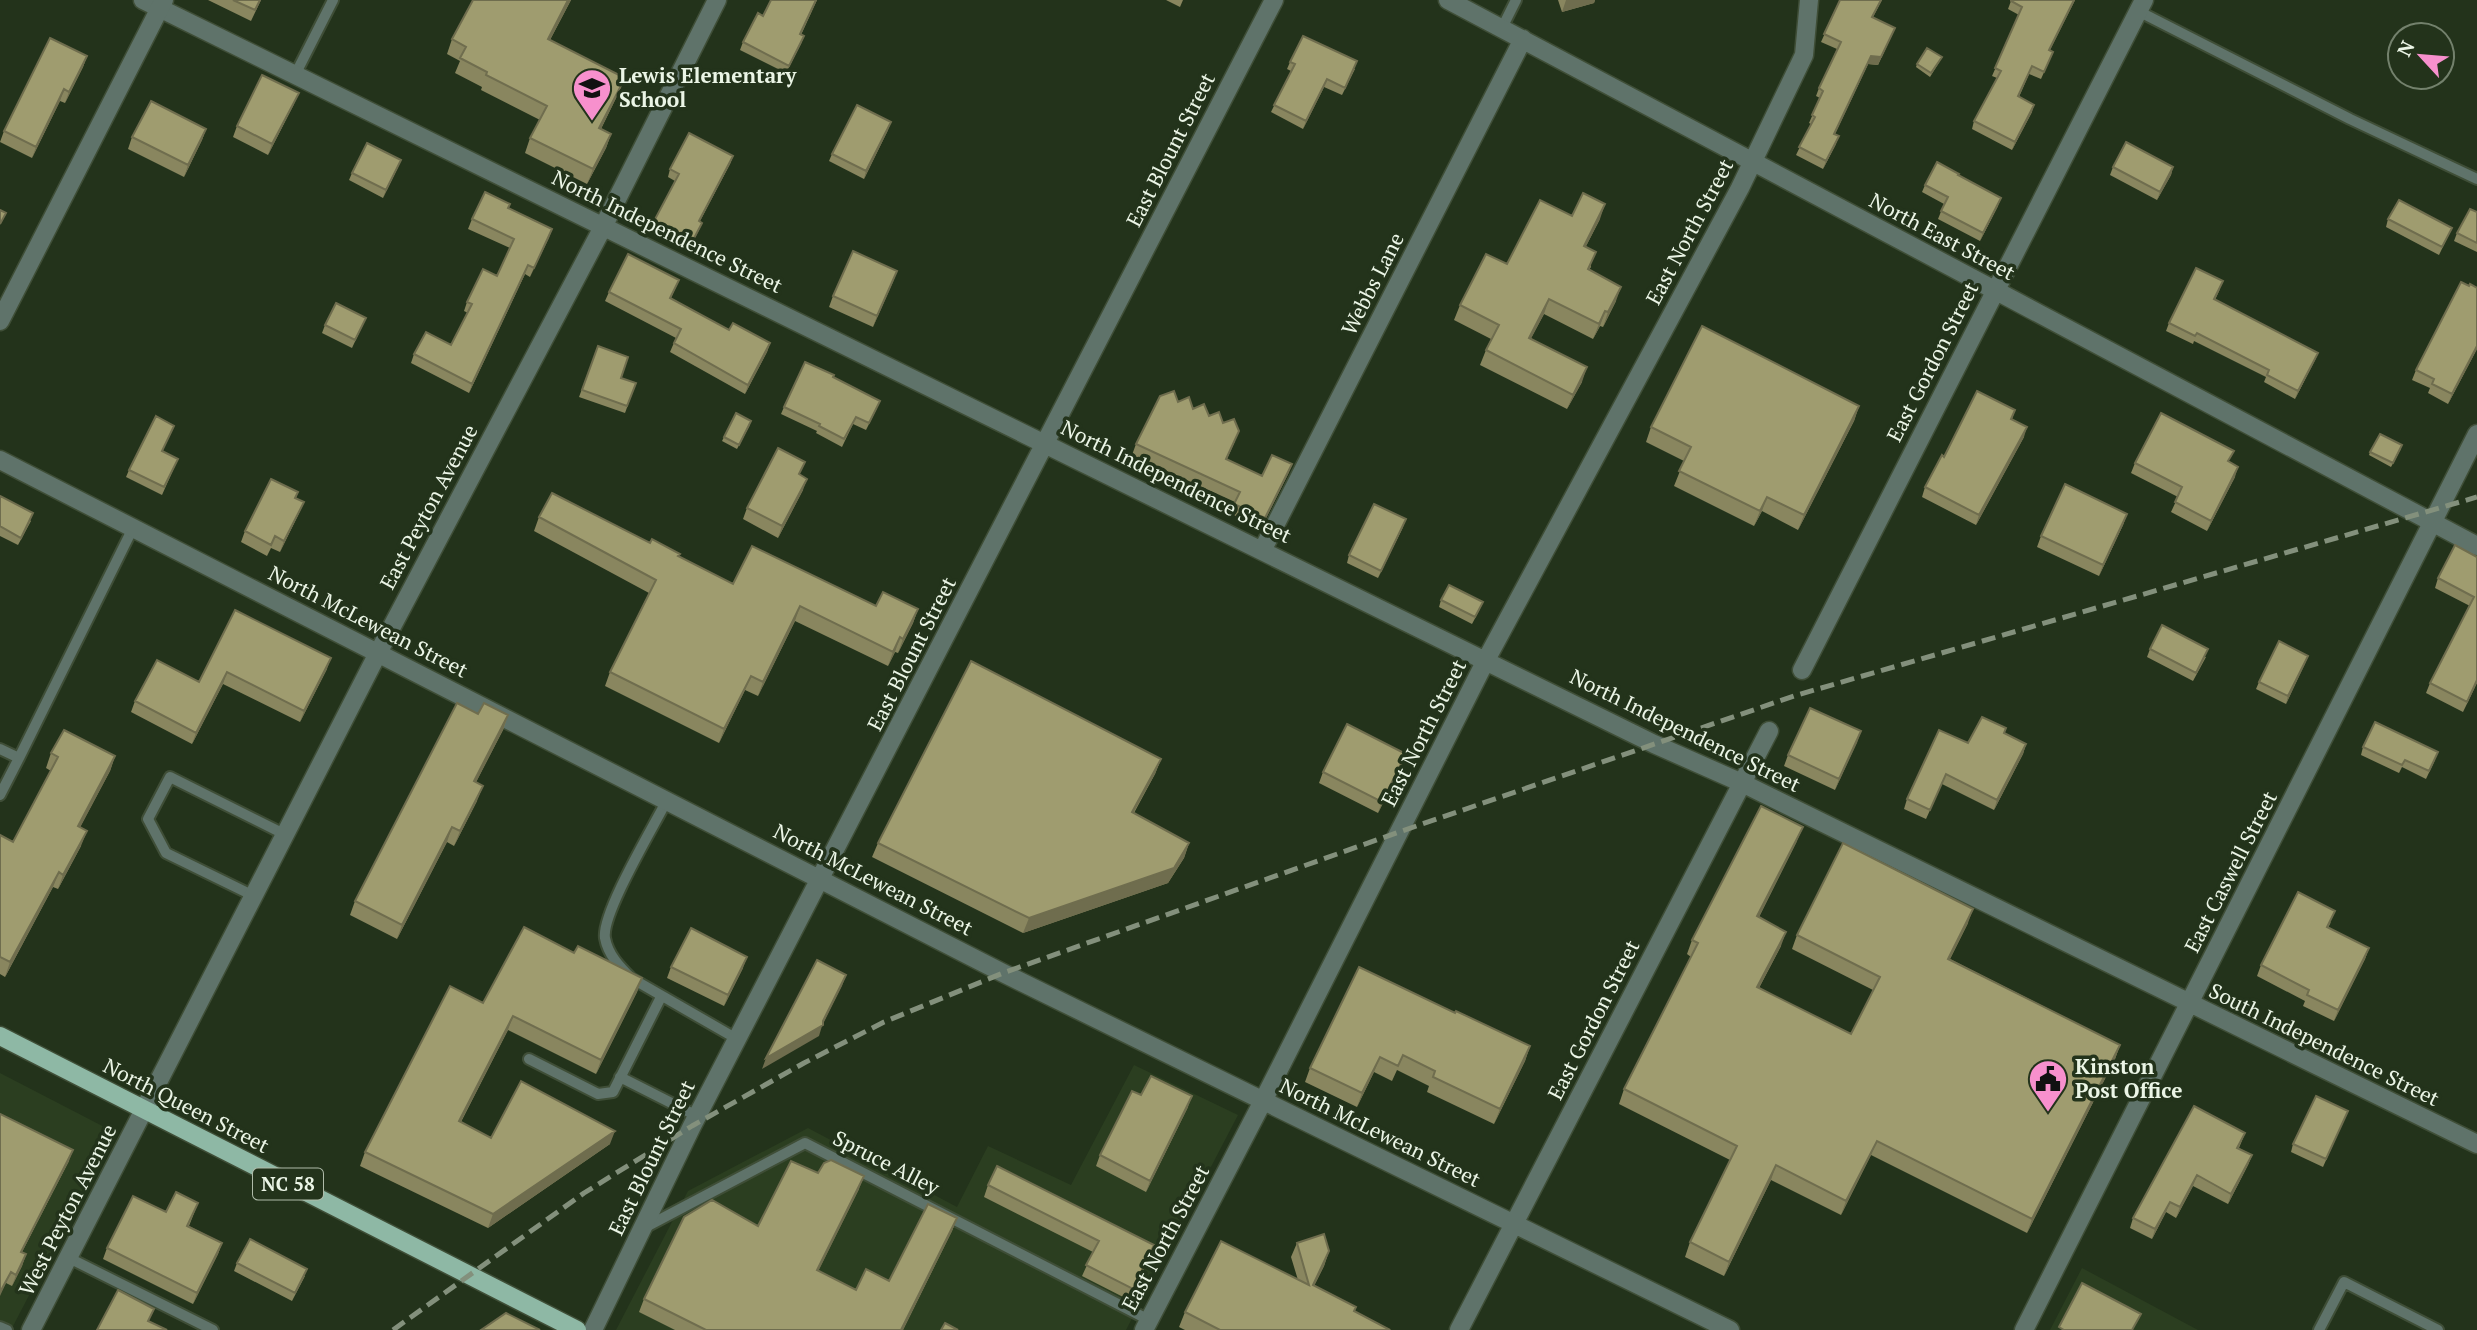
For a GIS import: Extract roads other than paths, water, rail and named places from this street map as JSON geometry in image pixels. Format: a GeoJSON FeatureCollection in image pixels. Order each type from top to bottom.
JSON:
{"type":"FeatureCollection","features":[{"type":"Feature","properties":{"kind":"main road","name":"North Queen Street"},"geometry":{"type":"LineString","coordinates":[[0,1036],[577,1330]]}},
{"type":"Feature","properties":{"kind":"street","name":"East Peyton Avenue"},"geometry":{"type":"LineString","coordinates":[[145,1110],[378,653],[603,227],[718,0]]}},
{"type":"Feature","properties":{"kind":"street","name":"East Blount Street"},"geometry":{"type":"LineString","coordinates":[[593,1330],[697,1116],[1274,0]]}},
{"type":"Feature","properties":{"kind":"street","name":"North East Street"},"geometry":{"type":"LineString","coordinates":[[1448,0],[2477,546]]}},
{"type":"Feature","properties":{"kind":"street","name":"East North Street"},"geometry":{"type":"LineString","coordinates":[[1147,1325],[1486,660],[1740,188],[1804,55],[1809,0]]}},
{"type":"Feature","properties":{"kind":"street","name":"North Independence Street"},"geometry":{"type":"LineString","coordinates":[[156,3],[603,227],[2189,1004]]}},
{"type":"Feature","properties":{"kind":"street"},"geometry":{"type":"LineString","coordinates":[[0,321],[156,3]]}},
{"type":"Feature","properties":{"kind":"street","name":"East Gordon Street"},"geometry":{"type":"LineString","coordinates":[[1802,670],[2141,6]]}},
{"type":"Feature","properties":{"kind":"street","name":"Webbs Lane"},"geometry":{"type":"LineString","coordinates":[[1263,550],[1523,39]]}},
{"type":"Feature","properties":{"kind":"street","name":"East Caswell Street"},"geometry":{"type":"LineString","coordinates":[[2024,1330],[2477,434]]}},
{"type":"Feature","properties":{"kind":"street","name":"North McLewean Street"},"geometry":{"type":"LineString","coordinates":[[0,460],[1003,973],[1730,1330]]}},
{"type":"Feature","properties":{"kind":"street","name":"East Gordon Street"},"geometry":{"type":"LineString","coordinates":[[1459,1330],[1769,731]]}},
{"type":"Feature","properties":{"kind":"street","name":"South Independence Street"},"geometry":{"type":"LineString","coordinates":[[2189,1004],[2477,1144]]}},
{"type":"Feature","properties":{"kind":"street","name":"West Peyton Avenue"},"geometry":{"type":"LineString","coordinates":[[31,1330],[145,1110]]}},
{"type":"Feature","properties":{"kind":"lane"},"geometry":{"type":"LineString","coordinates":[[295,75],[333,0]]}},
{"type":"Feature","properties":{"kind":"lane"},"geometry":{"type":"LineString","coordinates":[[1502,28],[1516,0]]}},
{"type":"Feature","properties":{"kind":"lane"},"geometry":{"type":"LineString","coordinates":[[2141,6],[2350,119],[2477,178]]}},
{"type":"Feature","properties":{"kind":"lane"},"geometry":{"type":"LineString","coordinates":[[0,796],[133,528]]}},
{"type":"Feature","properties":{"kind":"lane"},"geometry":{"type":"LineString","coordinates":[[0,749],[19,758]]}},
{"type":"Feature","properties":{"kind":"lane"},"geometry":{"type":"LineString","coordinates":[[254,896],[166,853],[148,818],[170,777],[286,835]]}},
{"type":"Feature","properties":{"kind":"lane"},"geometry":{"type":"LineString","coordinates":[[667,800],[615,901],[605,936],[611,954],[631,978],[737,1040]]}},
{"type":"Feature","properties":{"kind":"lane"},"geometry":{"type":"LineString","coordinates":[[529,1059],[598,1094],[613,1092],[661,996]]}},
{"type":"Feature","properties":{"kind":"lane"},"geometry":{"type":"LineString","coordinates":[[620,1077],[697,1116]]}},
{"type":"Feature","properties":{"kind":"lane","name":"Spruce Alley"},"geometry":{"type":"LineString","coordinates":[[642,1229],[805,1143],[1147,1325]]}},
{"type":"Feature","properties":{"kind":"lane"},"geometry":{"type":"LineString","coordinates":[[69,1258],[213,1330]]}},
{"type":"Feature","properties":{"kind":"lane"},"geometry":{"type":"LineString","coordinates":[[2319,1330],[2344,1282],[2438,1330]]}},
{"type":"Feature","properties":{"kind":"lane"},"geometry":{"type":"LineString","coordinates":[[0,1327],[6,1330]]}},
{"type":"Feature","properties":{"kind":"railway"},"geometry":{"type":"LineString","coordinates":[[393,1330],[584,1193],[692,1126],[884,1022],[1003,973],[1399,832],[1794,696],[2477,497]]}},
{"type":"Feature","properties":{"kind":"place","name":"Lewis Elementary School"},"geometry":{"type":"Point","coordinates":[592,122]}},
{"type":"Feature","properties":{"kind":"place","name":"Kinston Post Office"},"geometry":{"type":"Point","coordinates":[2048,1113]}}]}
